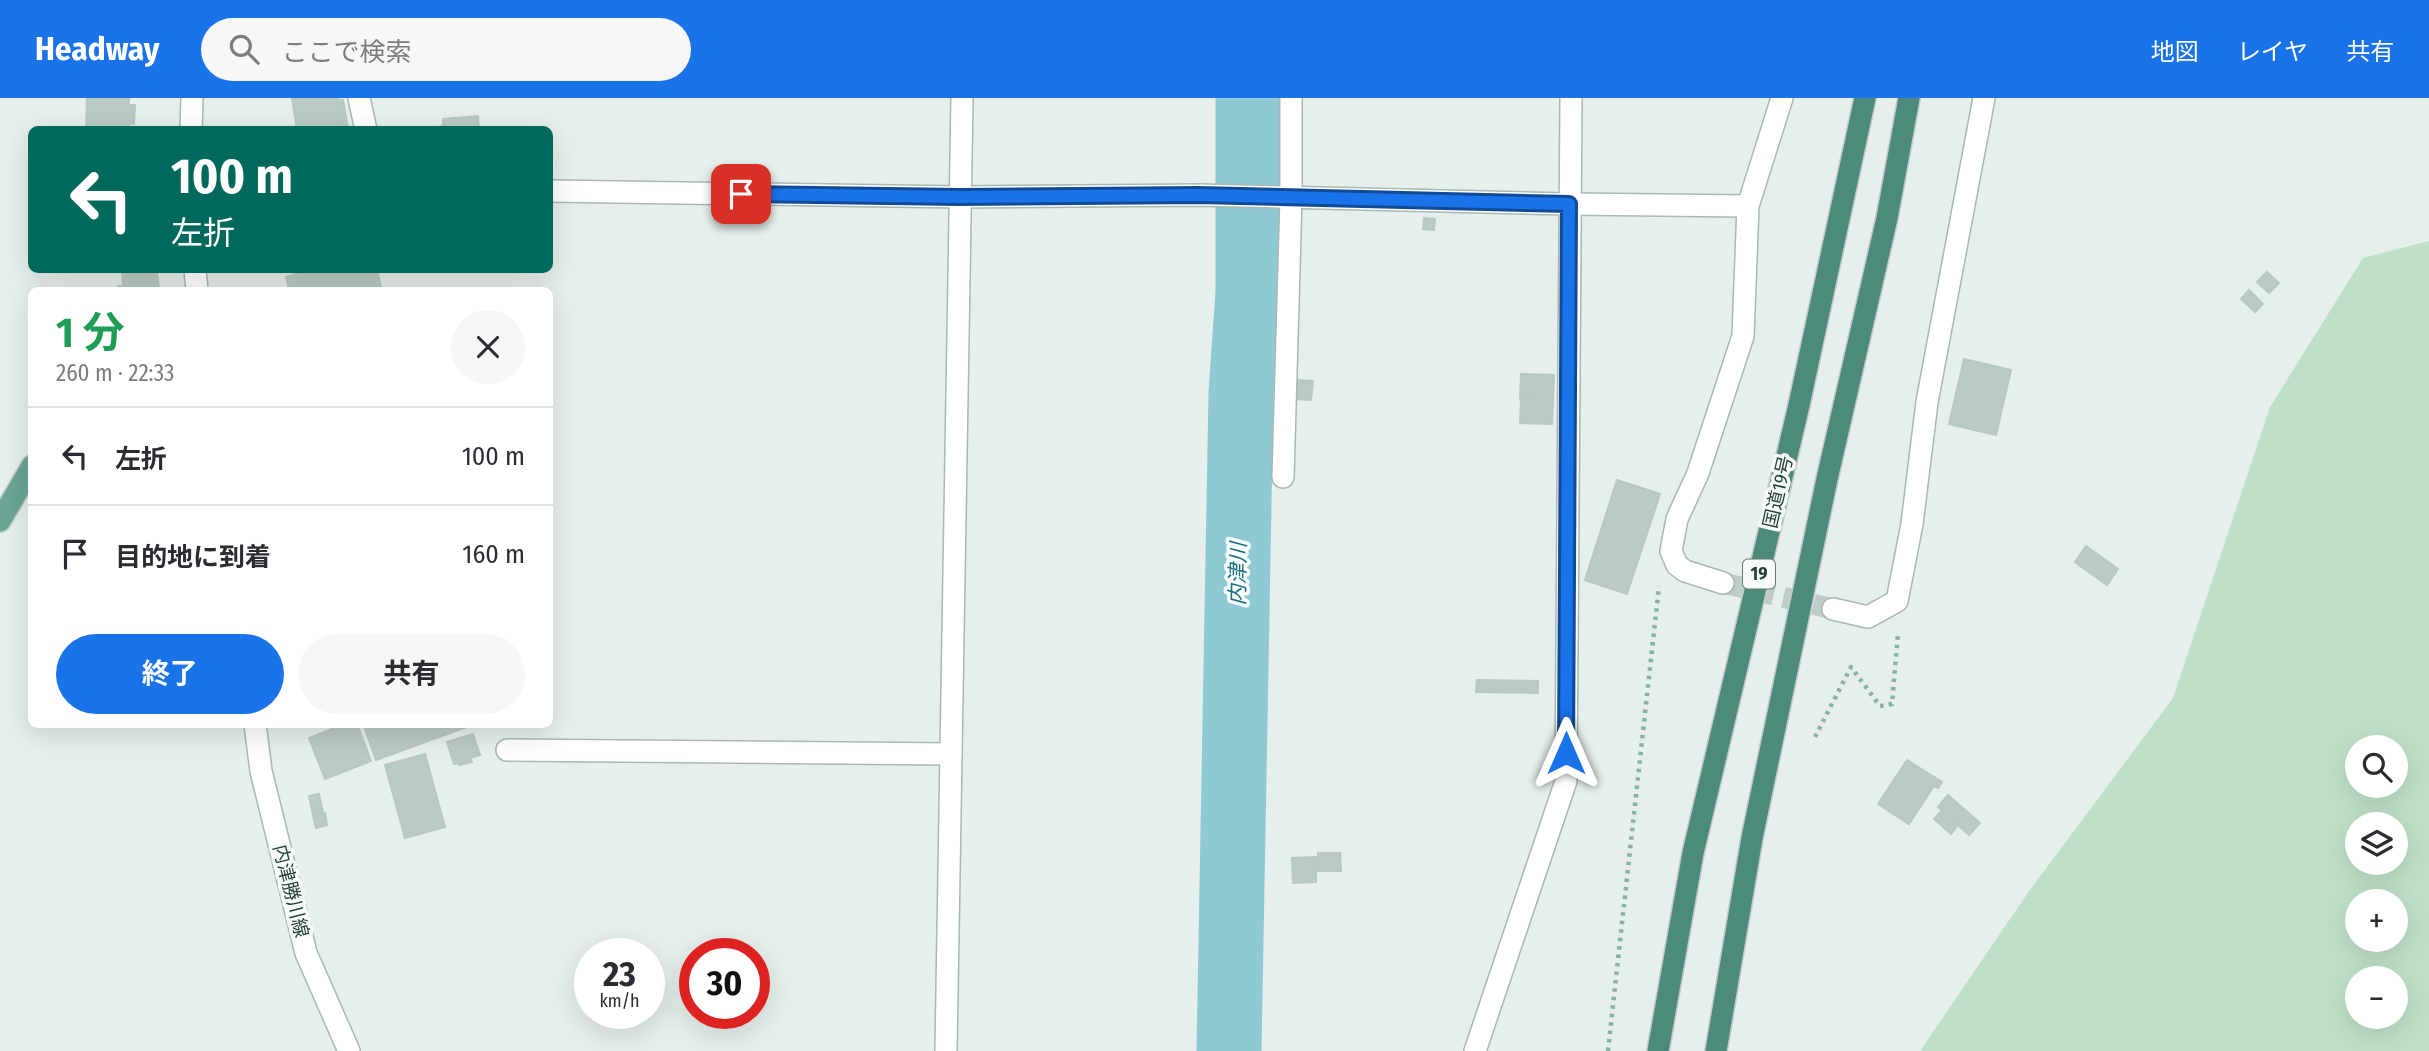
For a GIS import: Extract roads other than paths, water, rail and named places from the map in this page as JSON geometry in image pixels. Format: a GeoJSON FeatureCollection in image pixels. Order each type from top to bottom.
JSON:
{"type":"FeatureCollection","features":[{"type":"Feature","properties":{"kind":"highway","name":"国道19号"},"geometry":{"type":"LineString","coordinates":[[1658,1051],[1693,853],[1799,405],[1865,98]]}},
{"type":"Feature","properties":{"kind":"highway","name":"19"},"geometry":{"type":"LineString","coordinates":[[1716,1051],[1752,838],[1827,479],[1887,218],[1909,98]]}},
{"type":"Feature","properties":{"kind":"main road"},"geometry":{"type":"LineString","coordinates":[[0,521],[28,473]]}},
{"type":"Feature","properties":{"kind":"street"},"geometry":{"type":"LineString","coordinates":[[191,126],[192,98]]}},
{"type":"Feature","properties":{"kind":"street"},"geometry":{"type":"LineString","coordinates":[[359,98],[365,126]]}},
{"type":"Feature","properties":{"kind":"street"},"geometry":{"type":"LineString","coordinates":[[946,1051],[962,98]]}},
{"type":"Feature","properties":{"kind":"street"},"geometry":{"type":"LineString","coordinates":[[1283,477],[1291,198],[1291,98]]}},
{"type":"Feature","properties":{"kind":"street"},"geometry":{"type":"LineString","coordinates":[[1475,1051],[1566,781],[1571,98]]}},
{"type":"Feature","properties":{"kind":"street"},"geometry":{"type":"LineString","coordinates":[[1723,583],[1685,571],[1677,565],[1671,551],[1678,519],[1699,472],[1743,336],[1748,206],[1782,98]]}},
{"type":"Feature","properties":{"kind":"street"},"geometry":{"type":"LineString","coordinates":[[1833,609],[1868,617],[1897,601],[1912,524],[1927,402],[1984,98]]}},
{"type":"Feature","properties":{"kind":"street"},"geometry":{"type":"LineString","coordinates":[[553,191],[960,197],[1199,195],[1748,206]]}},
{"type":"Feature","properties":{"kind":"street","name":"内津勝川線"},"geometry":{"type":"LineString","coordinates":[[256,728],[261,771],[306,953],[349,1051]]}},
{"type":"Feature","properties":{"kind":"street"},"geometry":{"type":"LineString","coordinates":[[507,750],[951,754]]}},
{"type":"Feature","properties":{"kind":"waterway","name":"内津川"},"geometry":{"type":"LineString","coordinates":[[1229,1051],[1241,393],[1248,292],[1248,98]]}},
{"type":"Feature","properties":{"kind":"tunnel"},"geometry":{"type":"LineString","coordinates":[[1723,583],[1833,609]]}}]}
